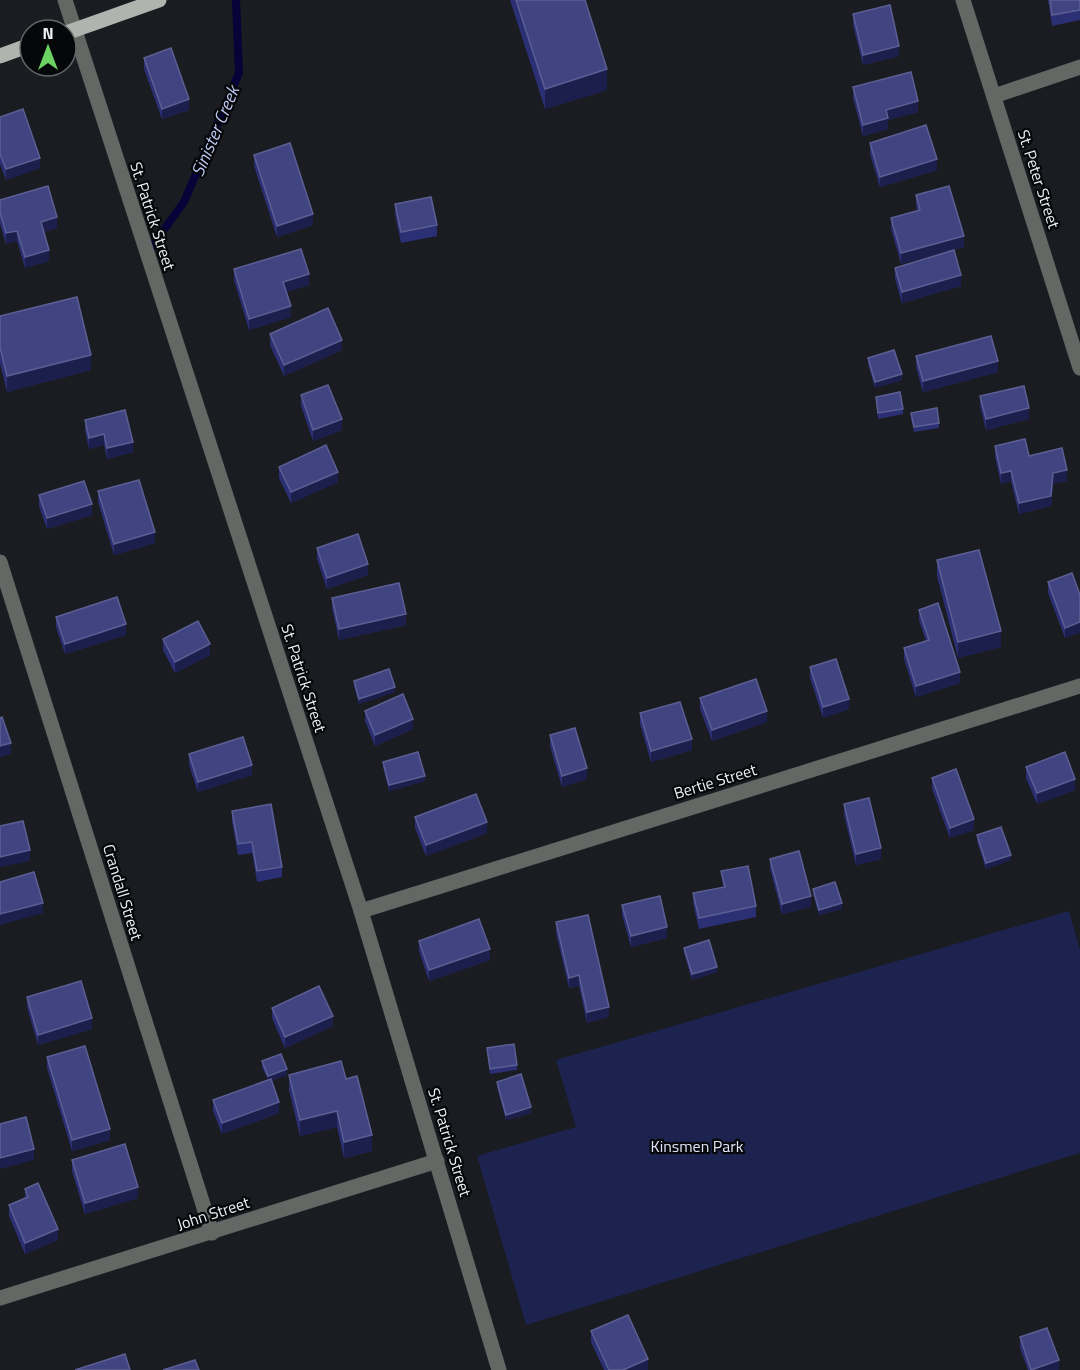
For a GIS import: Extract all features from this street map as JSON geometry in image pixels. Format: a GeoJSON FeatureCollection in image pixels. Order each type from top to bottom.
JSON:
{"type":"FeatureCollection","features":[{"type":"Feature","properties":{"kind":"main road"},"geometry":{"type":"LineString","coordinates":[[78,29],[159,0]]}},
{"type":"Feature","properties":{"kind":"main road"},"geometry":{"type":"LineString","coordinates":[[0,56],[18,49]]}},
{"type":"Feature","properties":{"kind":"street","name":"St. Patrick Street"},"geometry":{"type":"LineString","coordinates":[[65,0],[68,18]]}},
{"type":"Feature","properties":{"kind":"street","name":"St. Peter Street"},"geometry":{"type":"LineString","coordinates":[[963,0],[1080,368]]}},
{"type":"Feature","properties":{"kind":"street","name":"St. Patrick Street"},"geometry":{"type":"LineString","coordinates":[[78,52],[361,911],[499,1370]]}},
{"type":"Feature","properties":{"kind":"street"},"geometry":{"type":"LineString","coordinates":[[994,96],[1080,67]]}},
{"type":"Feature","properties":{"kind":"street","name":"Crandall Street"},"geometry":{"type":"LineString","coordinates":[[0,562],[212,1233]]}},
{"type":"Feature","properties":{"kind":"street","name":"Bertie Street"},"geometry":{"type":"LineString","coordinates":[[361,911],[1080,686]]}},
{"type":"Feature","properties":{"kind":"street","name":"John Street"},"geometry":{"type":"LineString","coordinates":[[0,1298],[437,1161]]}},
{"type":"Feature","properties":{"kind":"green space","name":"Kinsmen Park"},"geometry":{"type":"Polygon","coordinates":[[[1069,911],[1080,950],[1080,1153],[526,1325],[477,1156],[576,1127],[556,1060],[1069,911]]]}},
{"type":"Feature","properties":{"kind":"building"},"geometry":{"type":"Polygon","coordinates":[[[516,0],[585,0],[607,69],[545,89],[516,0]]]}},
{"type":"Feature","properties":{"kind":"building"},"geometry":{"type":"Polygon","coordinates":[[[1050,0],[1080,0],[1080,10],[1052,15],[1050,0]]]}},
{"type":"Feature","properties":{"kind":"building"},"geometry":{"type":"Polygon","coordinates":[[[890,5],[899,46],[863,55],[853,14],[890,5]]]}},
{"type":"Feature","properties":{"kind":"building"},"geometry":{"type":"Polygon","coordinates":[[[171,48],[189,99],[162,109],[144,58],[171,48]]]}},
{"type":"Feature","properties":{"kind":"building"},"geometry":{"type":"Polygon","coordinates":[[[911,72],[918,101],[886,110],[888,118],[863,125],[853,87],[911,72]]]}},
{"type":"Feature","properties":{"kind":"building"},"geometry":{"type":"Polygon","coordinates":[[[23,109],[40,158],[6,169],[0,154],[0,117],[23,109]]]}},
{"type":"Feature","properties":{"kind":"building"},"geometry":{"type":"Polygon","coordinates":[[[926,125],[937,159],[880,177],[870,143],[926,125]]]}},
{"type":"Feature","properties":{"kind":"building"},"geometry":{"type":"Polygon","coordinates":[[[290,143],[313,214],[277,226],[254,155],[290,143]]]}},
{"type":"Feature","properties":{"kind":"building"},"geometry":{"type":"Polygon","coordinates":[[[48,186],[57,217],[41,222],[49,250],[25,257],[17,231],[6,233],[0,213],[0,200],[48,186]]]}},
{"type":"Feature","properties":{"kind":"building"},"geometry":{"type":"Polygon","coordinates":[[[949,186],[964,236],[901,253],[891,218],[920,210],[916,195],[949,186]]]}},
{"type":"Feature","properties":{"kind":"building"},"geometry":{"type":"Polygon","coordinates":[[[431,197],[437,225],[401,232],[395,204],[431,197]]]}},
{"type":"Feature","properties":{"kind":"building"},"geometry":{"type":"Polygon","coordinates":[[[301,249],[309,274],[283,282],[291,306],[249,319],[234,269],[301,249]]]}},
{"type":"Feature","properties":{"kind":"building"},"geometry":{"type":"Polygon","coordinates":[[[954,250],[961,275],[902,292],[895,268],[954,250]]]}},
{"type":"Feature","properties":{"kind":"building"},"geometry":{"type":"Polygon","coordinates":[[[77,297],[91,355],[7,376],[0,347],[0,316],[77,297]]]}},
{"type":"Feature","properties":{"kind":"building"},"geometry":{"type":"Polygon","coordinates":[[[328,308],[342,340],[284,365],[270,334],[328,308]]]}},
{"type":"Feature","properties":{"kind":"building"},"geometry":{"type":"Polygon","coordinates":[[[991,336],[998,361],[923,381],[916,356],[991,336]]]}},
{"type":"Feature","properties":{"kind":"building"},"geometry":{"type":"Polygon","coordinates":[[[894,350],[902,374],[875,382],[868,358],[894,350]]]}},
{"type":"Feature","properties":{"kind":"building"},"geometry":{"type":"Polygon","coordinates":[[[328,385],[342,419],[313,430],[301,395],[328,385]]]}},
{"type":"Feature","properties":{"kind":"building"},"geometry":{"type":"Polygon","coordinates":[[[1024,386],[1029,408],[986,419],[980,396],[1024,386]]]}},
{"type":"Feature","properties":{"kind":"building"},"geometry":{"type":"Polygon","coordinates":[[[900,392],[903,409],[878,413],[876,397],[900,392]]]}},
{"type":"Feature","properties":{"kind":"building"},"geometry":{"type":"Polygon","coordinates":[[[937,408],[939,423],[914,427],[911,413],[937,408]]]}},
{"type":"Feature","properties":{"kind":"building"},"geometry":{"type":"Polygon","coordinates":[[[125,410],[133,442],[107,448],[104,434],[89,438],[85,420],[125,410]]]}},
{"type":"Feature","properties":{"kind":"building"},"geometry":{"type":"Polygon","coordinates":[[[1025,439],[1029,456],[1062,448],[1067,470],[1053,473],[1051,496],[1019,503],[1011,471],[1001,473],[995,446],[1025,439]]]}},
{"type":"Feature","properties":{"kind":"building"},"geometry":{"type":"Polygon","coordinates":[[[326,445],[338,472],[291,492],[279,467],[326,445]]]}},
{"type":"Feature","properties":{"kind":"building"},"geometry":{"type":"Polygon","coordinates":[[[139,480],[155,532],[114,544],[98,491],[139,480]]]}},
{"type":"Feature","properties":{"kind":"building"},"geometry":{"type":"Polygon","coordinates":[[[84,481],[92,504],[47,518],[39,495],[84,481]]]}},
{"type":"Feature","properties":{"kind":"building"},"geometry":{"type":"Polygon","coordinates":[[[358,534],[368,564],[327,578],[317,548],[358,534]]]}},
{"type":"Feature","properties":{"kind":"building"},"geometry":{"type":"Polygon","coordinates":[[[979,550],[1001,631],[958,642],[937,560],[979,550]]]}},
{"type":"Feature","properties":{"kind":"building"},"geometry":{"type":"Polygon","coordinates":[[[1072,573],[1080,595],[1080,622],[1065,628],[1048,582],[1072,573]]]}},
{"type":"Feature","properties":{"kind":"building"},"geometry":{"type":"Polygon","coordinates":[[[399,583],[406,614],[339,629],[332,598],[399,583]]]}},
{"type":"Feature","properties":{"kind":"building"},"geometry":{"type":"Polygon","coordinates":[[[117,597],[126,624],[65,644],[56,617],[117,597]]]}},
{"type":"Feature","properties":{"kind":"building"},"geometry":{"type":"Polygon","coordinates":[[[938,603],[960,672],[916,686],[904,648],[929,640],[919,610],[938,603]]]}},
{"type":"Feature","properties":{"kind":"building"},"geometry":{"type":"Polygon","coordinates":[[[198,621],[210,644],[175,662],[163,639],[198,621]]]}},
{"type":"Feature","properties":{"kind":"building"},"geometry":{"type":"Polygon","coordinates":[[[836,659],[849,699],[823,707],[810,667],[836,659]]]}},
{"type":"Feature","properties":{"kind":"building"},"geometry":{"type":"Polygon","coordinates":[[[389,669],[395,687],[359,699],[354,681],[389,669]]]}},
{"type":"Feature","properties":{"kind":"building"},"geometry":{"type":"Polygon","coordinates":[[[756,679],[767,711],[712,730],[700,698],[756,679]]]}},
{"type":"Feature","properties":{"kind":"building"},"geometry":{"type":"Polygon","coordinates":[[[403,694],[413,719],[375,735],[365,711],[403,694]]]}},
{"type":"Feature","properties":{"kind":"building"},"geometry":{"type":"Polygon","coordinates":[[[680,702],[692,739],[651,751],[640,713],[680,702]]]}},
{"type":"Feature","properties":{"kind":"building"},"geometry":{"type":"Polygon","coordinates":[[[2,717],[11,743],[0,746],[0,718],[2,717]]]}},
{"type":"Feature","properties":{"kind":"building"},"geometry":{"type":"Polygon","coordinates":[[[575,728],[587,768],[562,776],[550,735],[575,728]]]}},
{"type":"Feature","properties":{"kind":"building"},"geometry":{"type":"Polygon","coordinates":[[[243,737],[252,765],[198,782],[189,754],[243,737]]]}},
{"type":"Feature","properties":{"kind":"building"},"geometry":{"type":"Polygon","coordinates":[[[418,752],[425,776],[389,785],[383,762],[418,752]]]}},
{"type":"Feature","properties":{"kind":"building"},"geometry":{"type":"Polygon","coordinates":[[[1065,752],[1075,779],[1037,793],[1026,767],[1065,752]]]}},
{"type":"Feature","properties":{"kind":"building"},"geometry":{"type":"Polygon","coordinates":[[[956,769],[974,819],[950,828],[932,778],[956,769]]]}},
{"type":"Feature","properties":{"kind":"building"},"geometry":{"type":"Polygon","coordinates":[[[476,794],[487,822],[426,845],[415,817],[476,794]]]}},
{"type":"Feature","properties":{"kind":"building"},"geometry":{"type":"Polygon","coordinates":[[[869,798],[881,848],[856,854],[844,804],[869,798]]]}},
{"type":"Feature","properties":{"kind":"building"},"geometry":{"type":"Polygon","coordinates":[[[271,804],[282,867],[257,871],[252,842],[238,844],[232,811],[271,804]]]}},
{"type":"Feature","properties":{"kind":"building"},"geometry":{"type":"Polygon","coordinates":[[[23,821],[30,850],[0,857],[0,826],[23,821]]]}},
{"type":"Feature","properties":{"kind":"building"},"geometry":{"type":"Polygon","coordinates":[[[1001,827],[1011,855],[986,863],[977,835],[1001,827]]]}},
{"type":"Feature","properties":{"kind":"building"},"geometry":{"type":"Polygon","coordinates":[[[799,851],[811,896],[782,904],[770,859],[799,851]]]}},
{"type":"Feature","properties":{"kind":"building"},"geometry":{"type":"Polygon","coordinates":[[[748,866],[756,906],[699,918],[693,893],[725,887],[721,871],[748,866]]]}},
{"type":"Feature","properties":{"kind":"building"},"geometry":{"type":"Polygon","coordinates":[[[34,872],[43,903],[0,914],[0,882],[34,872]]]}},
{"type":"Feature","properties":{"kind":"building"},"geometry":{"type":"Polygon","coordinates":[[[835,882],[842,903],[819,910],[813,889],[835,882]]]}},
{"type":"Feature","properties":{"kind":"building"},"geometry":{"type":"Polygon","coordinates":[[[660,896],[667,927],[631,936],[622,905],[660,896]]]}},
{"type":"Feature","properties":{"kind":"building"},"geometry":{"type":"Polygon","coordinates":[[[588,915],[609,1007],[587,1012],[579,975],[569,978],[556,922],[588,915]]]}},
{"type":"Feature","properties":{"kind":"building"},"geometry":{"type":"Polygon","coordinates":[[[479,919],[490,949],[429,970],[419,941],[479,919]]]}},
{"type":"Feature","properties":{"kind":"building"},"geometry":{"type":"Polygon","coordinates":[[[709,940],[717,967],[692,974],[684,948],[709,940]]]}},
{"type":"Feature","properties":{"kind":"building"},"geometry":{"type":"Polygon","coordinates":[[[81,981],[92,1018],[38,1035],[27,997],[81,981]]]}},
{"type":"Feature","properties":{"kind":"building"},"geometry":{"type":"Polygon","coordinates":[[[319,986],[333,1016],[285,1037],[272,1008],[319,986]]]}},
{"type":"Feature","properties":{"kind":"building"},"geometry":{"type":"Polygon","coordinates":[[[514,1044],[517,1065],[490,1069],[487,1048],[514,1044]]]}},
{"type":"Feature","properties":{"kind":"building"},"geometry":{"type":"Polygon","coordinates":[[[85,1046],[110,1129],[72,1140],[47,1057],[85,1046]]]}},
{"type":"Feature","properties":{"kind":"building"},"geometry":{"type":"Polygon","coordinates":[[[281,1054],[287,1069],[268,1076],[262,1061],[281,1054]]]}},
{"type":"Feature","properties":{"kind":"building"},"geometry":{"type":"Polygon","coordinates":[[[341,1061],[346,1079],[357,1076],[372,1135],[344,1142],[337,1111],[300,1120],[289,1075],[341,1061]]]}},
{"type":"Feature","properties":{"kind":"building"},"geometry":{"type":"Polygon","coordinates":[[[521,1074],[531,1107],[506,1115],[497,1082],[521,1074]]]}},
{"type":"Feature","properties":{"kind":"building"},"geometry":{"type":"Polygon","coordinates":[[[271,1079],[279,1102],[222,1123],[213,1100],[271,1079]]]}},
{"type":"Feature","properties":{"kind":"building"},"geometry":{"type":"Polygon","coordinates":[[[26,1117],[34,1149],[0,1158],[0,1124],[26,1117]]]}},
{"type":"Feature","properties":{"kind":"building"},"geometry":{"type":"Polygon","coordinates":[[[125,1144],[138,1187],[85,1203],[72,1160],[125,1144]]]}},
{"type":"Feature","properties":{"kind":"building"},"geometry":{"type":"Polygon","coordinates":[[[38,1183],[58,1229],[25,1243],[9,1205],[28,1197],[25,1189],[38,1183]]]}},
{"type":"Feature","properties":{"kind":"building"},"geometry":{"type":"Polygon","coordinates":[[[628,1315],[648,1359],[623,1370],[609,1370],[591,1331],[628,1315]]]}},
{"type":"Feature","properties":{"kind":"building"},"geometry":{"type":"Polygon","coordinates":[[[1047,1328],[1059,1360],[1031,1370],[1020,1337],[1047,1328]]]}},
{"type":"Feature","properties":{"kind":"building"},"geometry":{"type":"Polygon","coordinates":[[[125,1354],[130,1370],[75,1370],[125,1354]]]}},
{"type":"Feature","properties":{"kind":"building"},"geometry":{"type":"Polygon","coordinates":[[[195,1360],[199,1370],[163,1370],[195,1360]]]}},
{"type":"Feature","properties":{"kind":"waterway","name":"Sinister Creek"},"geometry":{"type":"LineString","coordinates":[[150,249],[184,202],[239,73],[236,0]]}}]}
